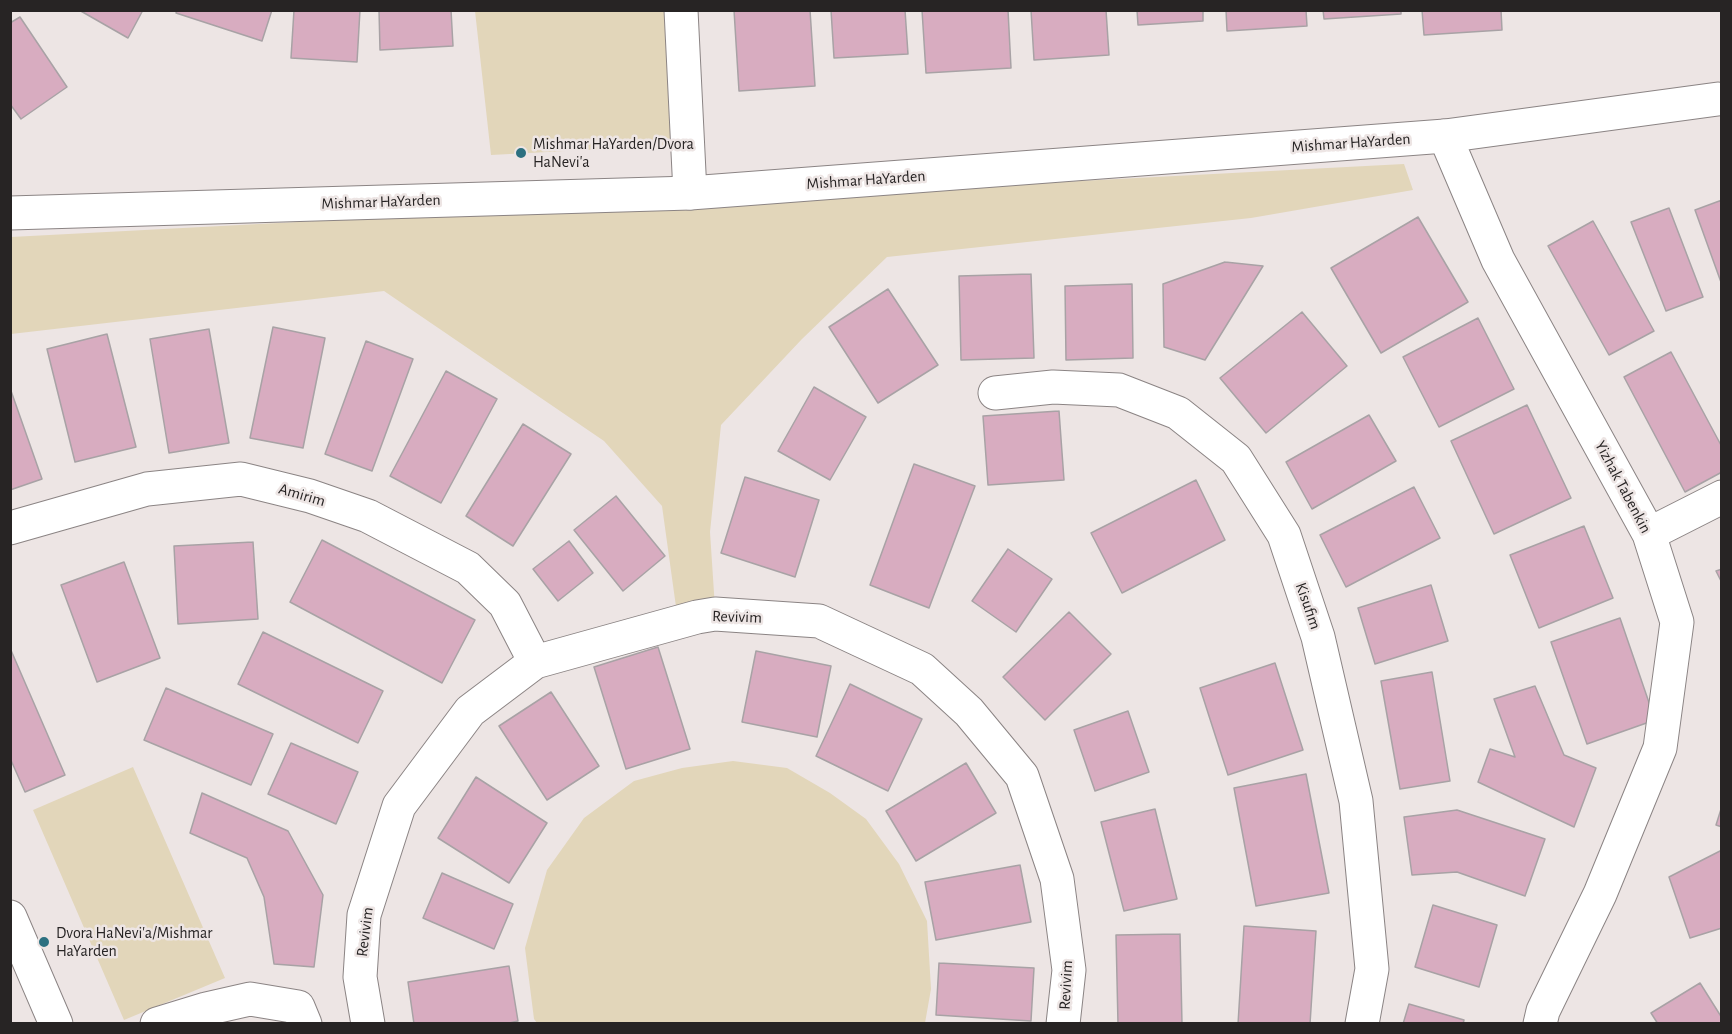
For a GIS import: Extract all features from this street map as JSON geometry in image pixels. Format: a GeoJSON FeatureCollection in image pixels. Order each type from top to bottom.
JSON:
{"type":"FeatureCollection","features":[{"type":"Feature","properties":{"kind":"street"},"geometry":{"type":"LineString","coordinates":[[681,10],[690,193]]}},
{"type":"Feature","properties":{"kind":"street","name":"Mishmar HaYarden"},"geometry":{"type":"LineString","coordinates":[[10,213],[690,193],[1445,136],[1720,93]]}},
{"type":"Feature","properties":{"kind":"street","name":"Yizhak Tabenkin"},"geometry":{"type":"LineString","coordinates":[[1445,136],[1498,260],[1649,534],[1677,622],[1660,748],[1600,894],[1543,1011],[1540,1023]]}},
{"type":"Feature","properties":{"kind":"street","name":"Kisufim"},"geometry":{"type":"LineString","coordinates":[[995,393],[1053,387],[1119,390],[1179,413],[1236,459],[1284,535],[1318,637],[1356,801],[1372,969],[1362,1023]]}},
{"type":"Feature","properties":{"kind":"street","name":"Amirim"},"geometry":{"type":"LineString","coordinates":[[10,528],[147,489],[241,479],[310,496],[368,516],[468,568],[505,604],[535,662]]}},
{"type":"Feature","properties":{"kind":"street"},"geometry":{"type":"LineString","coordinates":[[1649,534],[1722,498]]}},
{"type":"Feature","properties":{"kind":"street","name":"Revivim"},"geometry":{"type":"LineString","coordinates":[[368,1023],[360,977],[364,915],[399,806],[470,711],[535,662],[715,614],[819,621],[922,669],[969,712],[1022,776],[1057,879],[1070,970],[1063,1023]]}},
{"type":"Feature","properties":{"kind":"street"},"geometry":{"type":"LineString","coordinates":[[10,917],[56,1023]]}},
{"type":"Feature","properties":{"kind":"street"},"geometry":{"type":"LineString","coordinates":[[158,1023],[250,999],[298,1007],[305,1023]]}},
{"type":"Feature","properties":{"kind":"shaded area"},"geometry":{"type":"Polygon","coordinates":[[[475,11],[667,11],[679,145],[491,155],[475,11]]]}},
{"type":"Feature","properties":{"kind":"shaded area"},"geometry":{"type":"Polygon","coordinates":[[[1404,164],[1413,190],[1251,218],[887,257],[802,339],[721,425],[710,532],[715,608],[677,614],[662,506],[604,441],[384,291],[11,334],[11,237],[1404,164]]]}},
{"type":"Feature","properties":{"kind":"shaded area"},"geometry":{"type":"Polygon","coordinates":[[[733,761],[787,768],[830,793],[866,819],[899,864],[927,921],[931,989],[925,1023],[537,1023],[534,1019],[525,948],[547,870],[584,818],[634,781],[682,768],[733,761]]]}},
{"type":"Feature","properties":{"kind":"shaded area"},"geometry":{"type":"Polygon","coordinates":[[[133,767],[225,978],[124,1020],[33,810],[133,767]]]}},
{"type":"Feature","properties":{"kind":"building"},"geometry":{"type":"Polygon","coordinates":[[[79,10],[143,10],[128,38],[79,10]]]}},
{"type":"Feature","properties":{"kind":"building"},"geometry":{"type":"Polygon","coordinates":[[[177,10],[272,10],[262,41],[176,13],[177,10]]]}},
{"type":"Feature","properties":{"kind":"building"},"geometry":{"type":"Polygon","coordinates":[[[294,10],[360,10],[357,62],[291,58],[294,10]]]}},
{"type":"Feature","properties":{"kind":"building"},"geometry":{"type":"Polygon","coordinates":[[[379,10],[451,10],[453,46],[380,50],[379,10]]]}},
{"type":"Feature","properties":{"kind":"building"},"geometry":{"type":"Polygon","coordinates":[[[734,10],[810,10],[815,86],[739,91],[734,10]]]}},
{"type":"Feature","properties":{"kind":"building"},"geometry":{"type":"Polygon","coordinates":[[[831,10],[905,10],[908,54],[834,58],[831,10]]]}},
{"type":"Feature","properties":{"kind":"building"},"geometry":{"type":"Polygon","coordinates":[[[922,10],[1008,10],[1011,68],[926,73],[922,10]]]}},
{"type":"Feature","properties":{"kind":"building"},"geometry":{"type":"Polygon","coordinates":[[[1031,10],[1106,10],[1109,55],[1034,60],[1031,10]]]}},
{"type":"Feature","properties":{"kind":"building"},"geometry":{"type":"Polygon","coordinates":[[[1137,10],[1203,10],[1203,21],[1138,25],[1137,10]]]}},
{"type":"Feature","properties":{"kind":"building"},"geometry":{"type":"Polygon","coordinates":[[[1226,10],[1306,10],[1307,26],[1227,31],[1226,10]]]}},
{"type":"Feature","properties":{"kind":"building"},"geometry":{"type":"Polygon","coordinates":[[[1323,10],[1401,10],[1401,14],[1324,19],[1323,10]]]}},
{"type":"Feature","properties":{"kind":"building"},"geometry":{"type":"Polygon","coordinates":[[[1422,10],[1501,10],[1502,30],[1424,35],[1422,10]]]}},
{"type":"Feature","properties":{"kind":"building"},"geometry":{"type":"Polygon","coordinates":[[[20,17],[67,87],[21,119],[10,104],[10,23],[20,17]]]}},
{"type":"Feature","properties":{"kind":"building"},"geometry":{"type":"Polygon","coordinates":[[[1722,200],[1722,285],[1695,210],[1722,200]]]}},
{"type":"Feature","properties":{"kind":"building"},"geometry":{"type":"Polygon","coordinates":[[[1669,208],[1703,297],[1666,311],[1631,222],[1669,208]]]}},
{"type":"Feature","properties":{"kind":"building"},"geometry":{"type":"Polygon","coordinates":[[[1418,217],[1468,302],[1381,353],[1331,268],[1418,217]]]}},
{"type":"Feature","properties":{"kind":"building"},"geometry":{"type":"Polygon","coordinates":[[[1593,221],[1654,331],[1609,355],[1548,246],[1593,221]]]}},
{"type":"Feature","properties":{"kind":"building"},"geometry":{"type":"Polygon","coordinates":[[[1225,262],[1263,266],[1205,360],[1164,347],[1163,284],[1225,262]]]}},
{"type":"Feature","properties":{"kind":"building"},"geometry":{"type":"Polygon","coordinates":[[[1031,274],[1034,358],[961,360],[959,276],[1031,274]]]}},
{"type":"Feature","properties":{"kind":"building"},"geometry":{"type":"Polygon","coordinates":[[[1132,284],[1133,358],[1066,360],[1065,286],[1132,284]]]}},
{"type":"Feature","properties":{"kind":"building"},"geometry":{"type":"Polygon","coordinates":[[[888,289],[938,365],[878,403],[829,327],[888,289]]]}},
{"type":"Feature","properties":{"kind":"building"},"geometry":{"type":"Polygon","coordinates":[[[1302,312],[1347,366],[1266,433],[1220,378],[1302,312]]]}},
{"type":"Feature","properties":{"kind":"building"},"geometry":{"type":"Polygon","coordinates":[[[1478,318],[1514,389],[1439,427],[1403,357],[1478,318]]]}},
{"type":"Feature","properties":{"kind":"building"},"geometry":{"type":"Polygon","coordinates":[[[273,327],[325,338],[303,448],[250,438],[273,327]]]}},
{"type":"Feature","properties":{"kind":"building"},"geometry":{"type":"Polygon","coordinates":[[[209,329],[229,443],[169,453],[150,339],[209,329]]]}},
{"type":"Feature","properties":{"kind":"building"},"geometry":{"type":"Polygon","coordinates":[[[107,334],[136,447],[75,462],[47,349],[107,334]]]}},
{"type":"Feature","properties":{"kind":"building"},"geometry":{"type":"Polygon","coordinates":[[[366,341],[413,359],[372,471],[325,454],[366,341]]]}},
{"type":"Feature","properties":{"kind":"building"},"geometry":{"type":"Polygon","coordinates":[[[1671,352],[1722,447],[1722,472],[1685,492],[1624,377],[1671,352]]]}},
{"type":"Feature","properties":{"kind":"building"},"geometry":{"type":"Polygon","coordinates":[[[446,371],[497,399],[441,503],[390,476],[446,371]]]}},
{"type":"Feature","properties":{"kind":"building"},"geometry":{"type":"Polygon","coordinates":[[[814,387],[866,417],[830,480],[778,451],[814,387]]]}},
{"type":"Feature","properties":{"kind":"building"},"geometry":{"type":"Polygon","coordinates":[[[10,388],[42,479],[10,490],[10,388]]]}},
{"type":"Feature","properties":{"kind":"building"},"geometry":{"type":"Polygon","coordinates":[[[1527,405],[1571,498],[1494,534],[1451,441],[1527,405]]]}},
{"type":"Feature","properties":{"kind":"building"},"geometry":{"type":"Polygon","coordinates":[[[1059,411],[1064,480],[988,485],[983,416],[1059,411]]]}},
{"type":"Feature","properties":{"kind":"building"},"geometry":{"type":"Polygon","coordinates":[[[1369,415],[1396,461],[1312,509],[1286,462],[1369,415]]]}},
{"type":"Feature","properties":{"kind":"building"},"geometry":{"type":"Polygon","coordinates":[[[523,424],[571,454],[513,546],[466,516],[523,424]]]}},
{"type":"Feature","properties":{"kind":"building"},"geometry":{"type":"Polygon","coordinates":[[[914,464],[975,486],[929,608],[870,585],[914,464]]]}},
{"type":"Feature","properties":{"kind":"building"},"geometry":{"type":"Polygon","coordinates":[[[745,477],[819,500],[795,577],[721,553],[745,477]]]}},
{"type":"Feature","properties":{"kind":"building"},"geometry":{"type":"Polygon","coordinates":[[[1196,480],[1225,540],[1122,593],[1091,533],[1196,480]]]}},
{"type":"Feature","properties":{"kind":"building"},"geometry":{"type":"Polygon","coordinates":[[[1414,487],[1440,538],[1346,587],[1320,535],[1414,487]]]}},
{"type":"Feature","properties":{"kind":"building"},"geometry":{"type":"Polygon","coordinates":[[[616,496],[665,556],[623,591],[574,530],[616,496]]]}},
{"type":"Feature","properties":{"kind":"building"},"geometry":{"type":"Polygon","coordinates":[[[1584,526],[1613,598],[1539,628],[1510,555],[1584,526]]]}},
{"type":"Feature","properties":{"kind":"building"},"geometry":{"type":"Polygon","coordinates":[[[322,540],[475,620],[442,683],[290,602],[322,540]]]}},
{"type":"Feature","properties":{"kind":"building"},"geometry":{"type":"Polygon","coordinates":[[[569,541],[593,573],[558,601],[533,569],[569,541]]]}},
{"type":"Feature","properties":{"kind":"building"},"geometry":{"type":"Polygon","coordinates":[[[253,542],[258,619],[178,624],[174,546],[253,542]]]}},
{"type":"Feature","properties":{"kind":"building"},"geometry":{"type":"Polygon","coordinates":[[[1008,549],[1052,579],[1016,632],[972,601],[1008,549]]]}},
{"type":"Feature","properties":{"kind":"building"},"geometry":{"type":"Polygon","coordinates":[[[124,562],[160,658],[97,682],[61,585],[124,562]]]}},
{"type":"Feature","properties":{"kind":"building"},"geometry":{"type":"Polygon","coordinates":[[[1722,569],[1722,583],[1716,571],[1722,569]]]}},
{"type":"Feature","properties":{"kind":"building"},"geometry":{"type":"Polygon","coordinates":[[[1431,585],[1448,641],[1375,664],[1358,608],[1431,585]]]}},
{"type":"Feature","properties":{"kind":"building"},"geometry":{"type":"Polygon","coordinates":[[[1069,612],[1111,654],[1045,720],[1003,677],[1069,612]]]}},
{"type":"Feature","properties":{"kind":"building"},"geometry":{"type":"Polygon","coordinates":[[[1620,618],[1655,720],[1587,744],[1551,642],[1620,618]]]}},
{"type":"Feature","properties":{"kind":"building"},"geometry":{"type":"Polygon","coordinates":[[[263,632],[383,691],[358,743],[238,684],[263,632]]]}},
{"type":"Feature","properties":{"kind":"building"},"geometry":{"type":"Polygon","coordinates":[[[658,647],[690,749],[626,769],[594,667],[658,647]]]}},
{"type":"Feature","properties":{"kind":"building"},"geometry":{"type":"Polygon","coordinates":[[[10,648],[65,775],[25,792],[10,758],[10,648]]]}},
{"type":"Feature","properties":{"kind":"building"},"geometry":{"type":"Polygon","coordinates":[[[756,651],[831,666],[817,737],[742,722],[756,651]]]}},
{"type":"Feature","properties":{"kind":"building"},"geometry":{"type":"Polygon","coordinates":[[[1275,663],[1303,750],[1228,775],[1200,688],[1275,663]]]}},
{"type":"Feature","properties":{"kind":"building"},"geometry":{"type":"Polygon","coordinates":[[[1432,672],[1450,781],[1400,789],[1381,681],[1432,672]]]}},
{"type":"Feature","properties":{"kind":"building"},"geometry":{"type":"Polygon","coordinates":[[[850,684],[922,719],[888,791],[816,756],[850,684]]]}},
{"type":"Feature","properties":{"kind":"building"},"geometry":{"type":"Polygon","coordinates":[[[1535,686],[1564,755],[1596,768],[1574,827],[1478,782],[1490,749],[1515,757],[1494,699],[1535,686]]]}},
{"type":"Feature","properties":{"kind":"building"},"geometry":{"type":"Polygon","coordinates":[[[166,688],[273,734],[251,785],[144,740],[166,688]]]}},
{"type":"Feature","properties":{"kind":"building"},"geometry":{"type":"Polygon","coordinates":[[[551,692],[599,766],[547,800],[499,726],[551,692]]]}},
{"type":"Feature","properties":{"kind":"building"},"geometry":{"type":"Polygon","coordinates":[[[1128,711],[1149,772],[1095,791],[1074,730],[1128,711]]]}},
{"type":"Feature","properties":{"kind":"building"},"geometry":{"type":"Polygon","coordinates":[[[291,743],[358,772],[336,824],[268,794],[291,743]]]}},
{"type":"Feature","properties":{"kind":"building"},"geometry":{"type":"Polygon","coordinates":[[[966,763],[996,813],[916,861],[886,811],[966,763]]]}},
{"type":"Feature","properties":{"kind":"building"},"geometry":{"type":"Polygon","coordinates":[[[1306,774],[1329,893],[1256,906],[1234,788],[1306,774]]]}},
{"type":"Feature","properties":{"kind":"building"},"geometry":{"type":"Polygon","coordinates":[[[476,777],[547,823],[509,883],[438,838],[476,777]]]}},
{"type":"Feature","properties":{"kind":"building"},"geometry":{"type":"Polygon","coordinates":[[[202,793],[288,831],[323,895],[314,967],[274,964],[264,897],[247,858],[190,833],[202,793]]]}},
{"type":"Feature","properties":{"kind":"building"},"geometry":{"type":"Polygon","coordinates":[[[1722,806],[1722,827],[1716,825],[1722,806]]]}},
{"type":"Feature","properties":{"kind":"building"},"geometry":{"type":"Polygon","coordinates":[[[1155,809],[1177,899],[1124,911],[1101,822],[1155,809]]]}},
{"type":"Feature","properties":{"kind":"building"},"geometry":{"type":"Polygon","coordinates":[[[1457,810],[1545,839],[1525,896],[1457,872],[1412,875],[1404,817],[1457,810]]]}},
{"type":"Feature","properties":{"kind":"building"},"geometry":{"type":"Polygon","coordinates":[[[1722,850],[1722,928],[1690,938],[1669,877],[1722,850]]]}},
{"type":"Feature","properties":{"kind":"building"},"geometry":{"type":"Polygon","coordinates":[[[1020,865],[1031,922],[936,940],[925,882],[1020,865]]]}},
{"type":"Feature","properties":{"kind":"building"},"geometry":{"type":"Polygon","coordinates":[[[442,873],[513,904],[494,949],[423,918],[442,873]]]}},
{"type":"Feature","properties":{"kind":"building"},"geometry":{"type":"Polygon","coordinates":[[[1433,905],[1497,925],[1479,987],[1415,967],[1433,905]]]}},
{"type":"Feature","properties":{"kind":"building"},"geometry":{"type":"Polygon","coordinates":[[[1244,926],[1316,931],[1310,1024],[1238,1024],[1244,926]]]}},
{"type":"Feature","properties":{"kind":"building"},"geometry":{"type":"Polygon","coordinates":[[[1180,934],[1182,1024],[1118,1024],[1116,935],[1180,934]]]}},
{"type":"Feature","properties":{"kind":"building"},"geometry":{"type":"Polygon","coordinates":[[[939,963],[1034,968],[1031,1021],[936,1015],[939,963]]]}},
{"type":"Feature","properties":{"kind":"building"},"geometry":{"type":"Polygon","coordinates":[[[509,966],[518,1021],[505,1024],[414,1024],[408,982],[509,966]]]}},
{"type":"Feature","properties":{"kind":"building"},"geometry":{"type":"Polygon","coordinates":[[[1700,983],[1722,1018],[1722,1024],[1658,1024],[1651,1013],[1700,983]]]}},
{"type":"Feature","properties":{"kind":"building"},"geometry":{"type":"Polygon","coordinates":[[[1409,1004],[1464,1020],[1463,1024],[1403,1024],[1409,1004]]]}},
{"type":"Feature","properties":{"kind":"place","name":"Mishmar HaYarden/Dvora HaNevi'a"},"geometry":{"type":"Point","coordinates":[521,153]}},
{"type":"Feature","properties":{"kind":"place","name":"Dvora HaNevi'a/Mishmar HaYarden"},"geometry":{"type":"Point","coordinates":[44,942]}}]}
